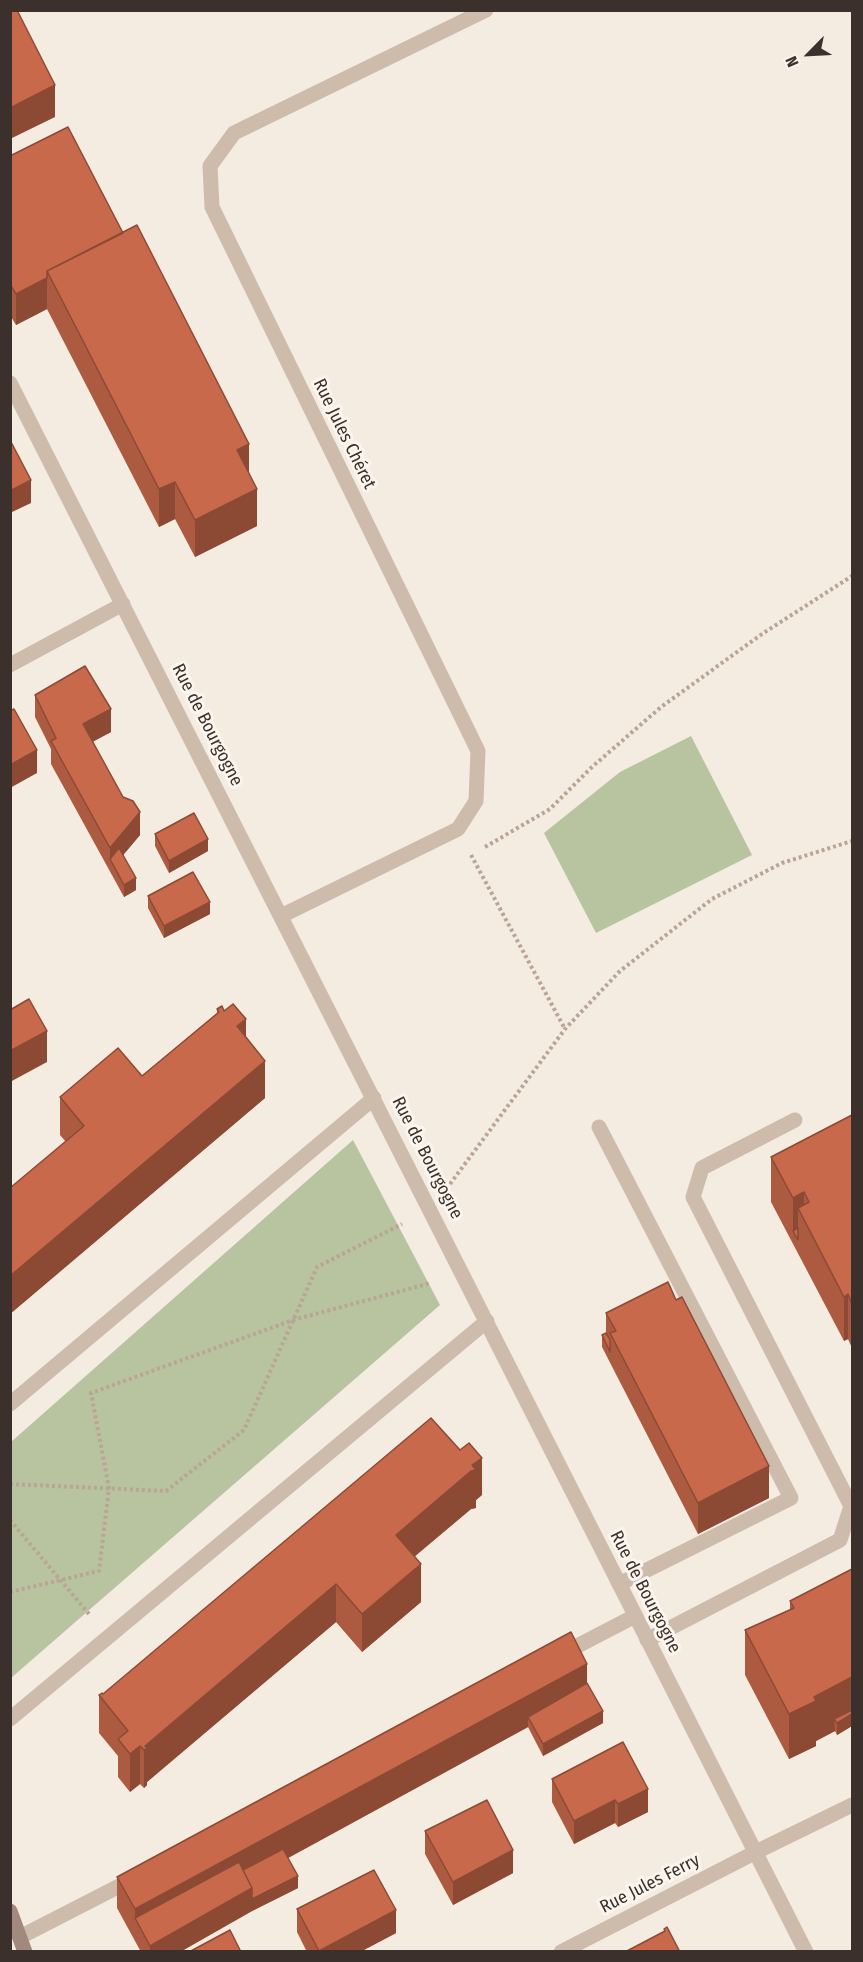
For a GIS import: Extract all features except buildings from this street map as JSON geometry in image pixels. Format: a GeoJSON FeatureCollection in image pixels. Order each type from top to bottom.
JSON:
{"type":"FeatureCollection","features":[{"type":"Feature","properties":{"kind":"street","name":"Rue Jules Chéret"},"geometry":{"type":"LineString","coordinates":[[458,829],[476,801],[478,750],[212,207],[210,166],[234,133],[486,10]]}},
{"type":"Feature","properties":{"kind":"street","name":"Rue de Bourgogne"},"geometry":{"type":"LineString","coordinates":[[10,383],[806,1952]]}},
{"type":"Feature","properties":{"kind":"street"},"geometry":{"type":"LineString","coordinates":[[10,665],[123,604]]}},
{"type":"Feature","properties":{"kind":"street"},"geometry":{"type":"LineString","coordinates":[[281,916],[458,829]]}},
{"type":"Feature","properties":{"kind":"street"},"geometry":{"type":"LineString","coordinates":[[10,1404],[374,1098]]}},
{"type":"Feature","properties":{"kind":"street"},"geometry":{"type":"LineString","coordinates":[[647,1640],[840,1540],[851,1506],[693,1197],[702,1168],[795,1120]]}},
{"type":"Feature","properties":{"kind":"street"},"geometry":{"type":"LineString","coordinates":[[599,1127],[791,1498],[619,1584]]}},
{"type":"Feature","properties":{"kind":"street"},"geometry":{"type":"LineString","coordinates":[[10,1719],[487,1322]]}},
{"type":"Feature","properties":{"kind":"street"},"geometry":{"type":"LineString","coordinates":[[551,1660],[635,1616]]}},
{"type":"Feature","properties":{"kind":"street","name":"Rue Jules Ferry"},"geometry":{"type":"LineString","coordinates":[[561,1952],[852,1805]]}},
{"type":"Feature","properties":{"kind":"street"},"geometry":{"type":"LineString","coordinates":[[20,1937],[152,1869]]}},
{"type":"Feature","properties":{"kind":"street"},"geometry":{"type":"LineString","coordinates":[[10,1911],[25,1952]]}},
{"type":"Feature","properties":{"kind":"path"},"geometry":{"type":"LineString","coordinates":[[471,855],[550,809],[592,767],[661,707],[762,634],[852,576]]}},
{"type":"Feature","properties":{"kind":"path"},"geometry":{"type":"LineString","coordinates":[[458,829],[565,1029]]}},
{"type":"Feature","properties":{"kind":"path"},"geometry":{"type":"LineString","coordinates":[[10,1484],[166,1491],[244,1430],[317,1267],[430,1209],[565,1029],[621,971],[712,899],[782,863],[852,841]]}},
{"type":"Feature","properties":{"kind":"path"},"geometry":{"type":"LineString","coordinates":[[10,1592],[99,1571],[109,1488],[91,1393],[293,1320],[463,1274]]}},
{"type":"Feature","properties":{"kind":"path"},"geometry":{"type":"LineString","coordinates":[[10,1520],[108,1637]]}},
{"type":"Feature","properties":{"kind":"green space"},"geometry":{"type":"Polygon","coordinates":[[[691,736],[752,855],[596,933],[544,833],[620,772],[691,736]]]}},
{"type":"Feature","properties":{"kind":"green space"},"geometry":{"type":"Polygon","coordinates":[[[353,1140],[440,1305],[11,1678],[11,1442],[353,1140]]]}}]}
